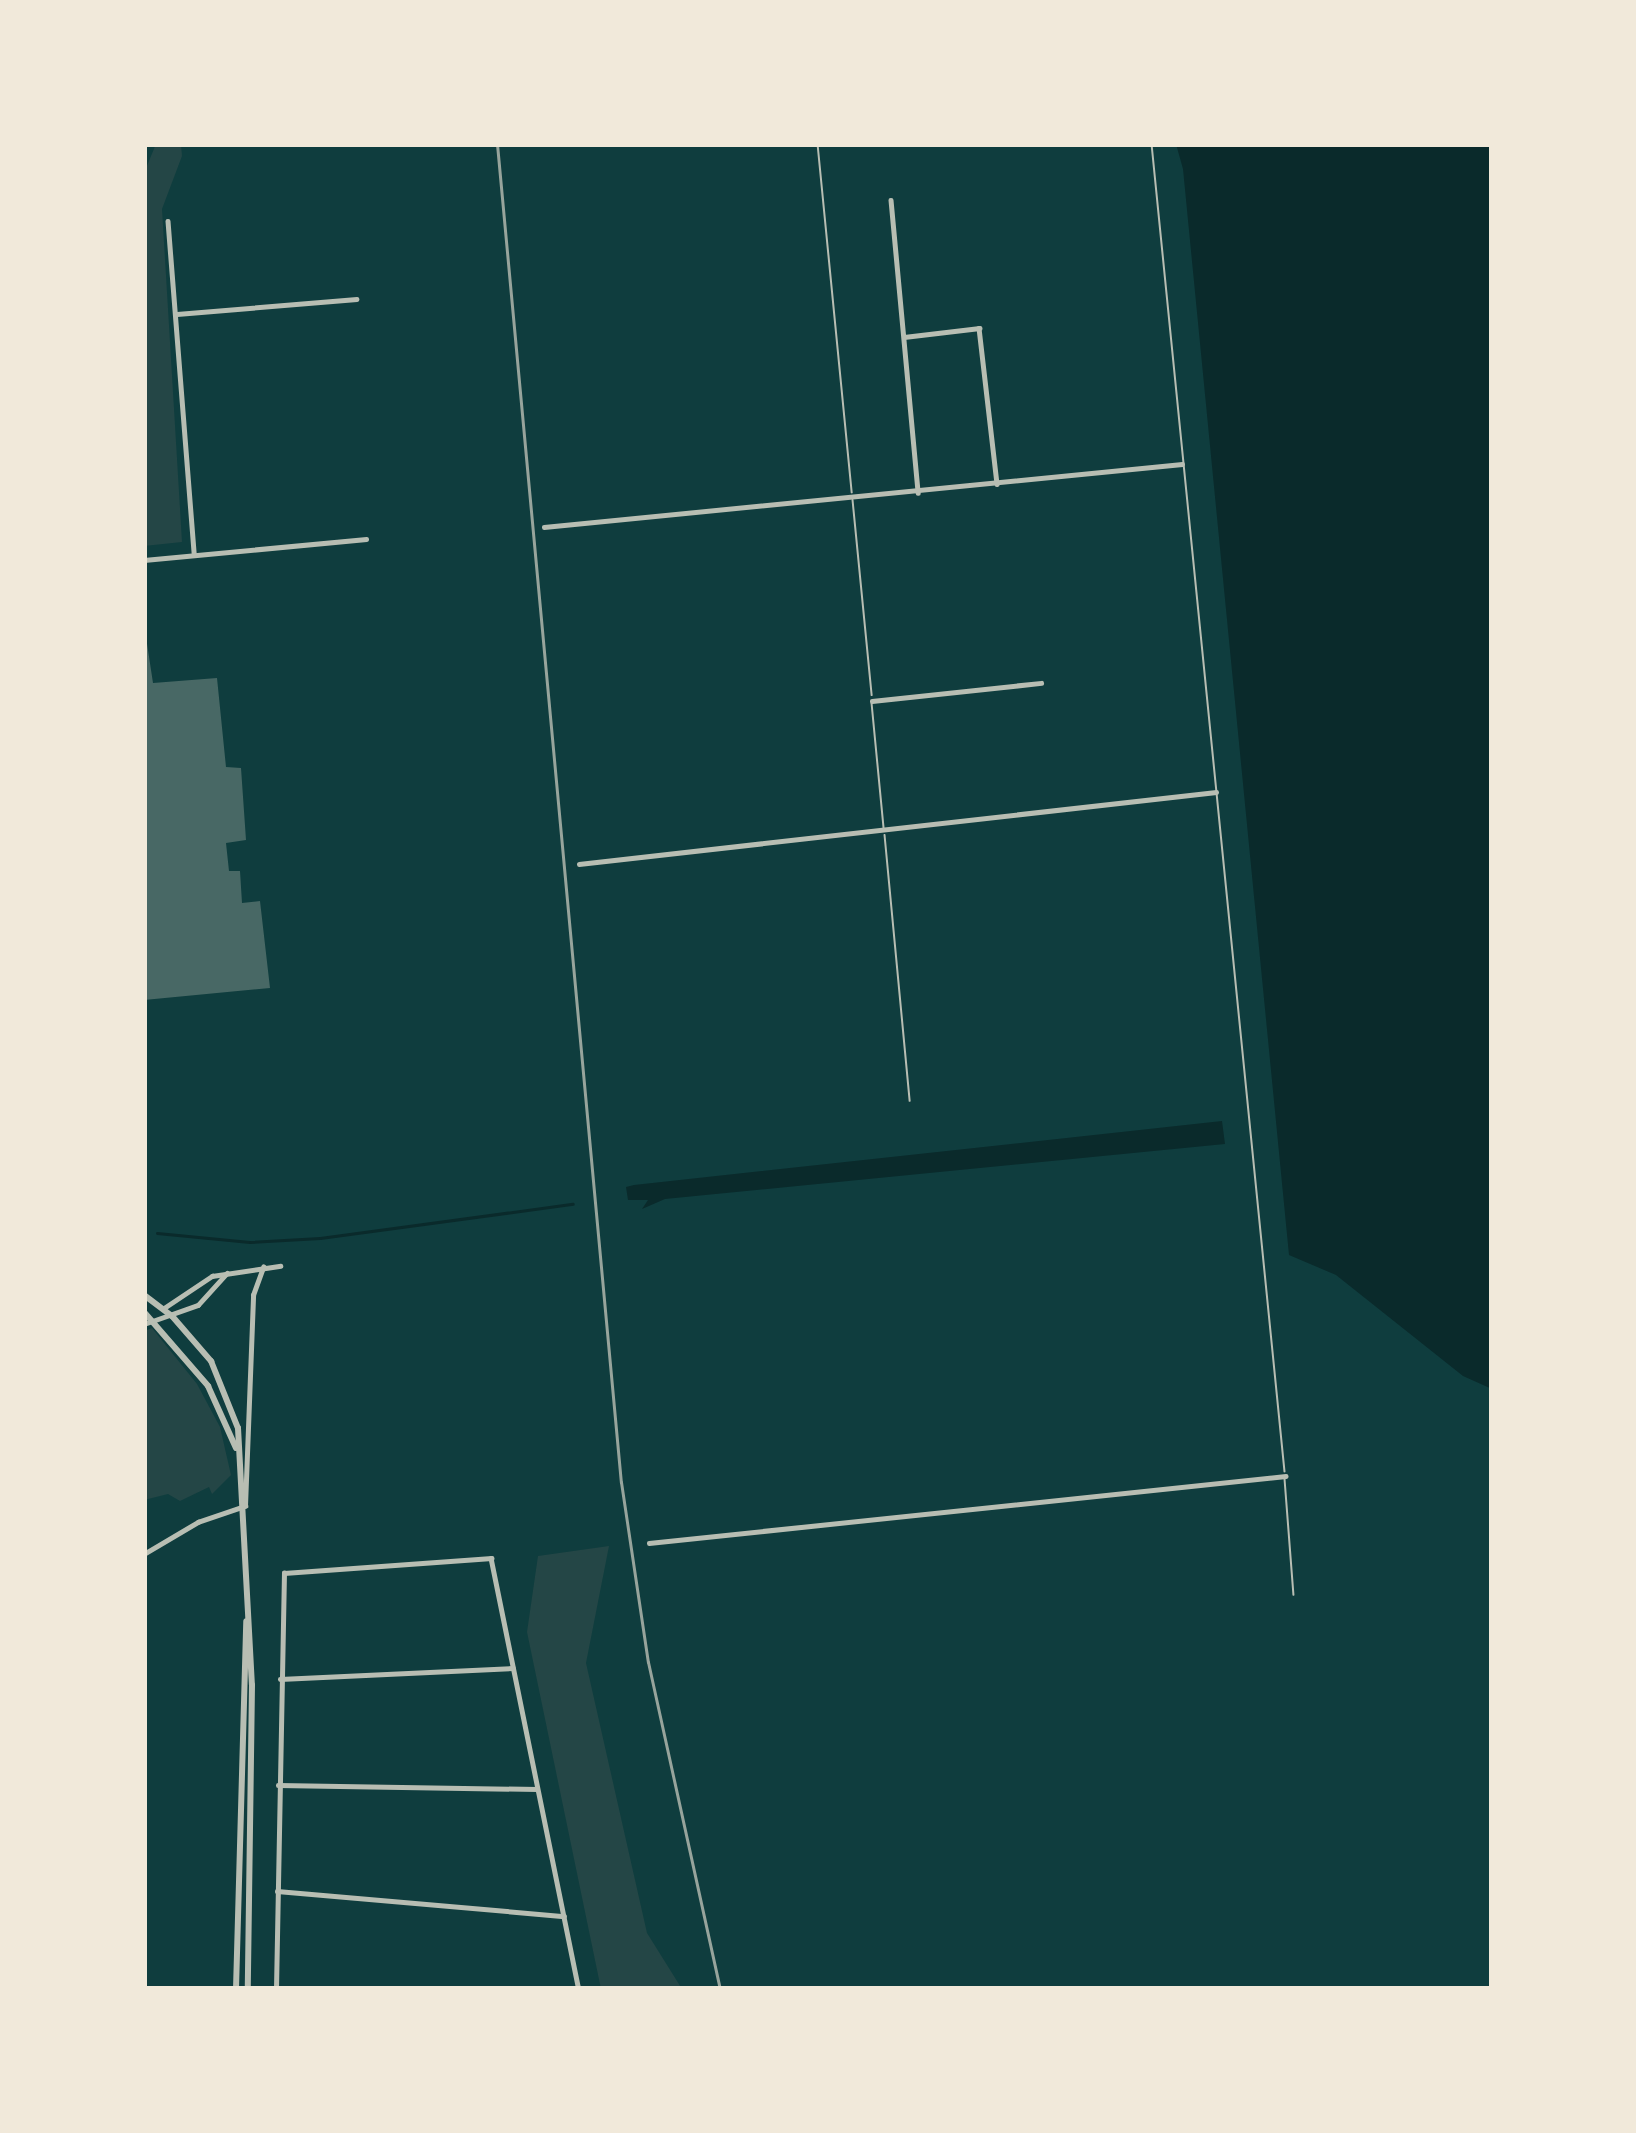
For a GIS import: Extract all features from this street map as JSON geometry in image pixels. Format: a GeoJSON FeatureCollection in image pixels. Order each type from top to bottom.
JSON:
{"type":"FeatureCollection","features":[{"type":"Feature","properties":{"kind":"street"},"geometry":{"type":"LineString","coordinates":[[891,200],[918,493]]}},
{"type":"Feature","properties":{"kind":"street"},"geometry":{"type":"LineString","coordinates":[[168,221],[194,555]]}},
{"type":"Feature","properties":{"kind":"street"},"geometry":{"type":"LineString","coordinates":[[175,314],[356,299]]}},
{"type":"Feature","properties":{"kind":"street"},"geometry":{"type":"LineString","coordinates":[[904,337],[979,328],[997,484]]}},
{"type":"Feature","properties":{"kind":"street"},"geometry":{"type":"LineString","coordinates":[[544,527],[1182,464]]}},
{"type":"Feature","properties":{"kind":"street"},"geometry":{"type":"LineString","coordinates":[[144,560],[366,539]]}},
{"type":"Feature","properties":{"kind":"street"},"geometry":{"type":"LineString","coordinates":[[872,700],[1041,683]]}},
{"type":"Feature","properties":{"kind":"street"},"geometry":{"type":"LineString","coordinates":[[579,864],[1216,792]]}},
{"type":"Feature","properties":{"kind":"street"},"geometry":{"type":"LineString","coordinates":[[164,1308],[212,1276],[280,1266]]}},
{"type":"Feature","properties":{"kind":"street"},"geometry":{"type":"LineString","coordinates":[[245,1506],[253,1294],[263,1268]]}},
{"type":"Feature","properties":{"kind":"street"},"geometry":{"type":"LineString","coordinates":[[144,1324],[198,1305],[232,1270]]}},
{"type":"Feature","properties":{"kind":"street"},"geometry":{"type":"LineString","coordinates":[[144,1295],[172,1316],[221,1376],[238,1428],[248,1576],[248,1989]]}},
{"type":"Feature","properties":{"kind":"street"},"geometry":{"type":"LineString","coordinates":[[144,1312],[208,1386],[239,1457]]}},
{"type":"Feature","properties":{"kind":"street"},"geometry":{"type":"LineString","coordinates":[[649,1544],[1285,1476]]}},
{"type":"Feature","properties":{"kind":"street"},"geometry":{"type":"LineString","coordinates":[[144,1554],[198,1522],[245,1506]]}},
{"type":"Feature","properties":{"kind":"street"},"geometry":{"type":"LineString","coordinates":[[275,1989],[284,1573],[490,1558],[578,1989]]}},
{"type":"Feature","properties":{"kind":"street"},"geometry":{"type":"LineString","coordinates":[[236,1989],[248,1576]]}},
{"type":"Feature","properties":{"kind":"street"},"geometry":{"type":"LineString","coordinates":[[280,1679],[513,1668]]}},
{"type":"Feature","properties":{"kind":"street"},"geometry":{"type":"LineString","coordinates":[[278,1784],[538,1789]]}},
{"type":"Feature","properties":{"kind":"street"},"geometry":{"type":"LineString","coordinates":[[277,1891],[564,1916]]}},
{"type":"Feature","properties":{"kind":"lane"},"geometry":{"type":"LineString","coordinates":[[818,144],[910,1101]]}},
{"type":"Feature","properties":{"kind":"lane"},"geometry":{"type":"LineString","coordinates":[[1152,144],[1294,1595]]}},
{"type":"Feature","properties":{"kind":"shaded area"},"geometry":{"type":"Polygon","coordinates":[[[156,144],[181,144],[182,156],[162,209],[182,542],[144,546],[144,173],[156,144]]]}},
{"type":"Feature","properties":{"kind":"shaded area"},"geometry":{"type":"Polygon","coordinates":[[[1176,144],[1492,144],[1492,1389],[1463,1376],[1336,1275],[1289,1255],[1183,169],[1176,144]]]}},
{"type":"Feature","properties":{"kind":"shaded area"},"geometry":{"type":"Polygon","coordinates":[[[1222,1121],[1225,1144],[665,1199],[642,1209],[648,1200],[628,1200],[626,1187],[634,1185],[1222,1121]]]}},
{"type":"Feature","properties":{"kind":"shaded area"},"geometry":{"type":"Polygon","coordinates":[[[152,1328],[197,1384],[220,1427],[231,1475],[212,1494],[209,1487],[180,1501],[168,1494],[144,1500],[144,1331],[152,1328]]]}},
{"type":"Feature","properties":{"kind":"shaded area"},"geometry":{"type":"Polygon","coordinates":[[[609,1546],[586,1663],[647,1933],[682,1989],[601,1989],[527,1632],[538,1556],[609,1546]]]}},
{"type":"Feature","properties":{"kind":"building"},"geometry":{"type":"Polygon","coordinates":[[[144,624],[153,683],[217,678],[226,767],[241,768],[246,840],[226,843],[229,871],[240,871],[242,903],[260,901],[270,988],[144,1000],[144,624]]]}},
{"type":"Feature","properties":{"kind":"waterway"},"geometry":{"type":"LineString","coordinates":[[157,1233],[250,1242],[320,1238],[573,1204]]}},
{"type":"Feature","properties":{"kind":"railway"},"geometry":{"type":"LineString","coordinates":[[497,144],[621,1482],[648,1662],[720,1989]]}}]}
